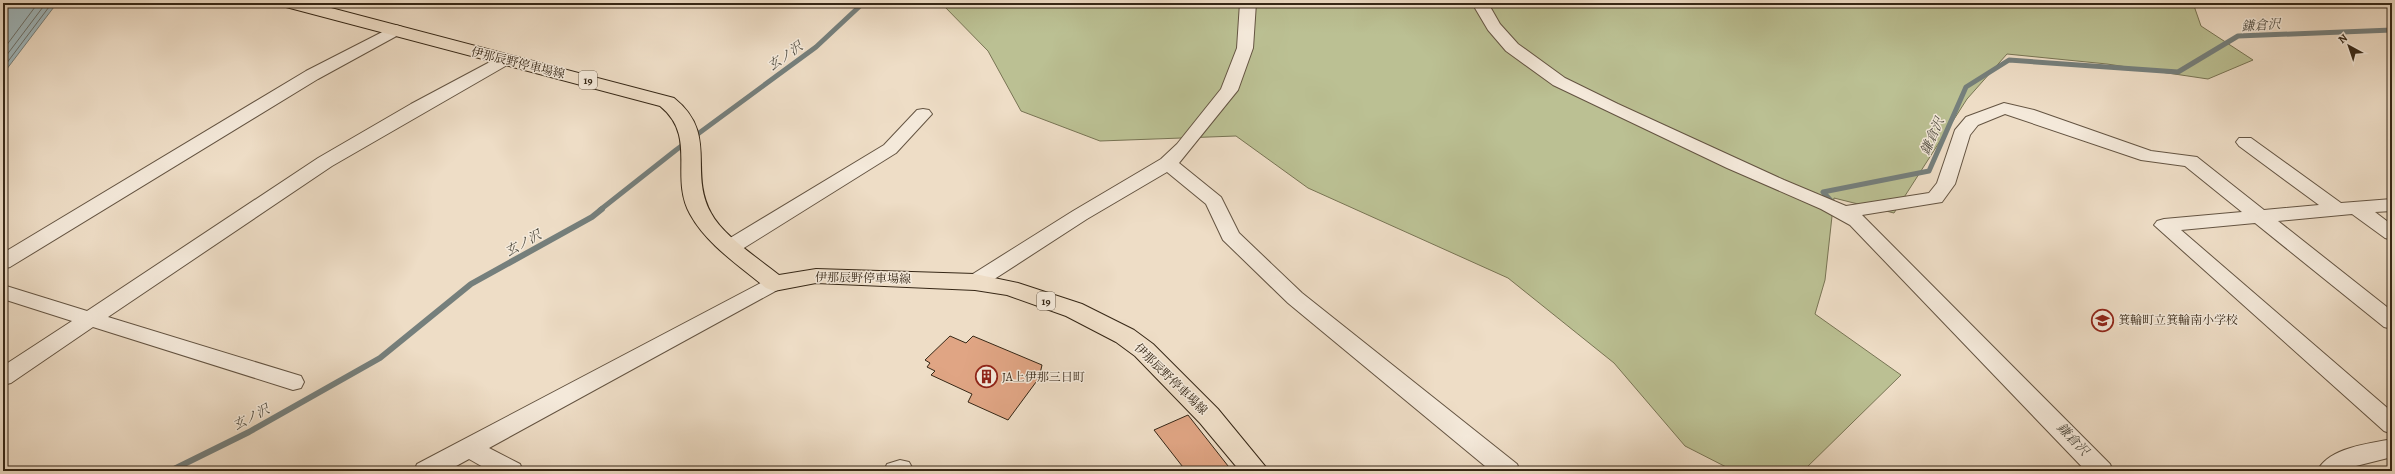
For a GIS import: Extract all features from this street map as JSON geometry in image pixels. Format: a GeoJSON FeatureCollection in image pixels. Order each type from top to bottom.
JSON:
{"type":"FeatureCollection","features":[{"type":"Feature","properties":{"kind":"main road","name":"伊那辰野停車場線"},"geometry":{"type":"LineString","coordinates":[[292,3],[503,60],[630,91],[667,102],[676,107],[684,118],[690,132],[690,186],[694,201],[701,215],[732,246],[774,283],[816,276],[975,282],[1010,288],[1074,310],[1125,336],[1144,350],[1209,416],[1256,471]]}},
{"type":"Feature","properties":{"kind":"street"},"geometry":{"type":"LineString","coordinates":[[975,282],[1080,214],[1168,163],[1184,148],[1228,90],[1245,48],[1248,3]]}},
{"type":"Feature","properties":{"kind":"street"},"geometry":{"type":"LineString","coordinates":[[1480,3],[1486,16],[1510,45],[1528,60],[1570,88],[1778,185],[1844,212],[1857,221],[2101,471]]}},
{"type":"Feature","properties":{"kind":"street"},"geometry":{"type":"LineString","coordinates":[[3,262],[312,75],[396,30]]}},
{"type":"Feature","properties":{"kind":"street"},"geometry":{"type":"LineString","coordinates":[[3,377],[325,162],[503,60]]}},
{"type":"Feature","properties":{"kind":"street"},"geometry":{"type":"LineString","coordinates":[[1844,212],[1935,198],[1946,184],[1961,134],[1972,120],[2004,108],[2028,114],[2148,156],[2190,161],[2392,322]]}},
{"type":"Feature","properties":{"kind":"street"},"geometry":{"type":"LineString","coordinates":[[732,246],[890,148],[923,114]]}},
{"type":"Feature","properties":{"kind":"street"},"geometry":{"type":"LineString","coordinates":[[2245,142],[2346,208],[2392,234]]}},
{"type":"Feature","properties":{"kind":"street"},"geometry":{"type":"LineString","coordinates":[[1168,163],[1214,201],[1230,236],[1295,298],[1508,471]]}},
{"type":"Feature","properties":{"kind":"street"},"geometry":{"type":"LineString","coordinates":[[2392,205],[2164,225],[2392,425]]}},
{"type":"Feature","properties":{"kind":"street"},"geometry":{"type":"LineString","coordinates":[[426,471],[774,283]]}},
{"type":"Feature","properties":{"kind":"street"},"geometry":{"type":"LineString","coordinates":[[3,292],[91,318],[293,382]]}},
{"type":"Feature","properties":{"kind":"street"},"geometry":{"type":"LineString","coordinates":[[469,448],[511,471]]}},
{"type":"Feature","properties":{"kind":"street"},"geometry":{"type":"LineString","coordinates":[[2329,471],[2350,458],[2392,448]]}},
{"type":"Feature","properties":{"kind":"street"},"geometry":{"type":"LineString","coordinates":[[896,471],[900,469],[902,471]]}},
{"type":"Feature","properties":{"kind":"green space"},"geometry":{"type":"Polygon","coordinates":[[[868,3],[2193,3],[2201,26],[2253,60],[2208,79],[2107,64],[2007,54],[1967,99],[1894,213],[1834,198],[1825,280],[1815,314],[1901,375],[1803,471],[1734,471],[1685,446],[1614,363],[1508,278],[1308,188],[1236,136],[1100,141],[1021,111],[988,51],[943,5],[876,5],[868,3]]]}},
{"type":"Feature","properties":{"kind":"water"},"geometry":{"type":"Polygon","coordinates":[[[3,3],[57,3],[3,74],[3,3]]]}},
{"type":"Feature","properties":{"kind":"building","name":"JA上伊那三日町"},"geometry":{"type":"Polygon","coordinates":[[[950,336],[966,343],[973,336],[1042,365],[1039,378],[1008,420],[968,402],[972,394],[931,375],[935,371],[927,367],[930,363],[925,360],[950,336]]]}},
{"type":"Feature","properties":{"kind":"building"},"geometry":{"type":"Polygon","coordinates":[[[1188,415],[1232,471],[1186,471],[1154,430],[1188,415]]]}},
{"type":"Feature","properties":{"kind":"waterway","name":"玄ノ沢"},"geometry":{"type":"LineString","coordinates":[[600,210],[676,150],[816,47],[861,5],[866,3]]}},
{"type":"Feature","properties":{"kind":"waterway","name":"鎌倉沢"},"geometry":{"type":"LineString","coordinates":[[1834,204],[1823,192],[1929,171],[1966,87],[2009,60],[2178,72],[2238,36],[2392,30]]}},
{"type":"Feature","properties":{"kind":"waterway","name":"玄ノ沢"},"geometry":{"type":"LineString","coordinates":[[170,471],[249,432],[380,358],[471,284],[592,217],[602,209]]}},
{"type":"Feature","properties":{"kind":"place","name":"箕輪町立箕輪南小学校"},"geometry":{"type":"Point","coordinates":[2103,320]}},
{"type":"Feature","properties":{"kind":"place","name":"JA上伊那三日町"},"geometry":{"type":"Point","coordinates":[987,377]}}]}
